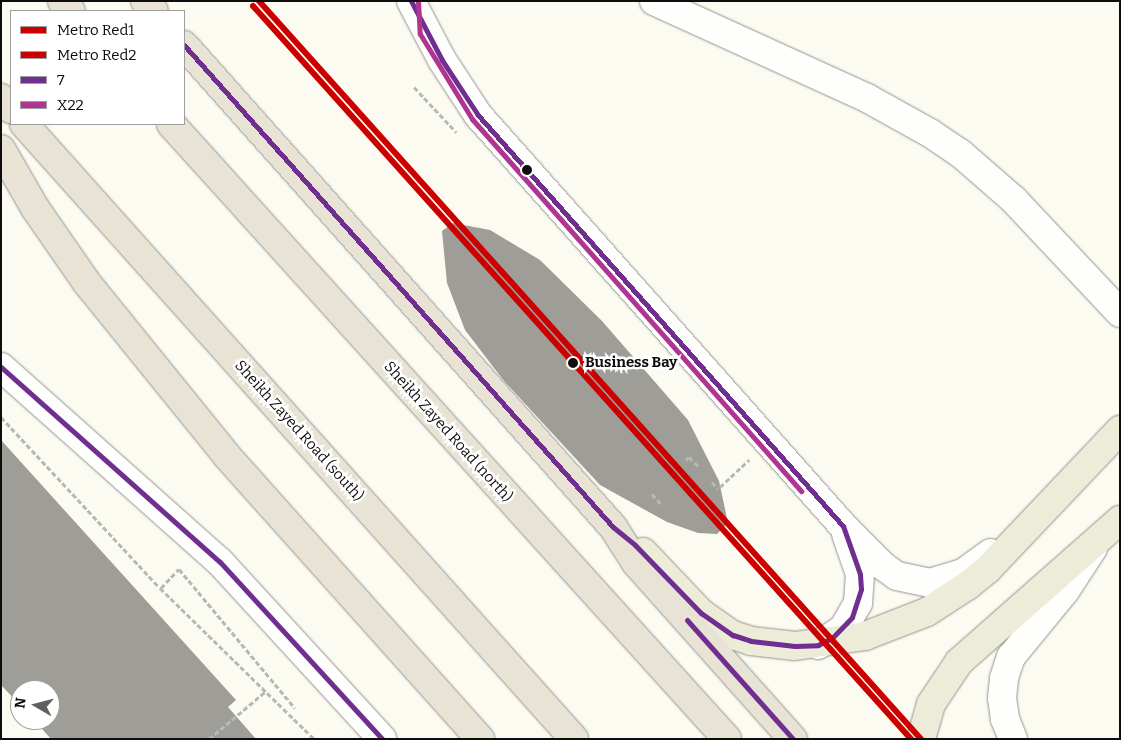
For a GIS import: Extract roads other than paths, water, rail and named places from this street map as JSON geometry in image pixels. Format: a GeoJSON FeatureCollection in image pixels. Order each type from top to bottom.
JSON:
{"type":"FeatureCollection","features":[{"type":"Feature","properties":{"kind":"highway"},"geometry":{"type":"LineString","coordinates":[[185,46],[613,527],[636,563],[793,739]]}},
{"type":"Feature","properties":{"kind":"highway"},"geometry":{"type":"LineString","coordinates":[[1,98],[10,109]]}},
{"type":"Feature","properties":{"kind":"highway","name":"Sheikh Zayed Road (south)"},"geometry":{"type":"LineString","coordinates":[[25,125],[574,739]]}},
{"type":"Feature","properties":{"kind":"highway","name":"Sheikh Zayed Road (north)"},"geometry":{"type":"LineString","coordinates":[[172,125],[727,739]]}},
{"type":"Feature","properties":{"kind":"highway"},"geometry":{"type":"LineString","coordinates":[[1,149],[76,268],[227,456],[480,739]]}},
{"type":"Feature","properties":{"kind":"main road"},"geometry":{"type":"LineString","coordinates":[[613,527],[635,545],[701,613],[733,635],[771,644],[818,645],[865,636],[908,621],[940,605],[988,569],[1023,529],[1120,430]]}},
{"type":"Feature","properties":{"kind":"main road"},"geometry":{"type":"LineString","coordinates":[[921,739],[931,704],[960,662],[1120,520]]}},
{"type":"Feature","properties":{"kind":"street"},"geometry":{"type":"LineString","coordinates":[[411,1],[478,115],[843,526],[897,576],[930,583],[963,573],[1023,529]]}},
{"type":"Feature","properties":{"kind":"street"},"geometry":{"type":"LineString","coordinates":[[425,1],[427,31]]}},
{"type":"Feature","properties":{"kind":"street"},"geometry":{"type":"LineString","coordinates":[[654,1],[859,95],[930,133],[960,153],[1014,200],[1117,313]]}},
{"type":"Feature","properties":{"kind":"street"},"geometry":{"type":"LineString","coordinates":[[1,367],[220,562],[382,739]]}},
{"type":"Feature","properties":{"kind":"street"},"geometry":{"type":"LineString","coordinates":[[818,645],[843,629],[858,604],[860,574],[843,526]]}},
{"type":"Feature","properties":{"kind":"street"},"geometry":{"type":"LineString","coordinates":[[1013,739],[1005,719],[1002,698],[1004,678],[1011,657],[1065,591],[1098,540]]}},
{"type":"Feature","properties":{"kind":"metro line","name":"Red1"},"geometry":{"type":"LineString","coordinates":[[259,1],[921,739]]}},
{"type":"Feature","properties":{"kind":"metro line","name":"Red2"},"geometry":{"type":"LineString","coordinates":[[253,6],[911,739]]}},
{"type":"Feature","properties":{"kind":"place","name":"Business Bay"},"geometry":{"type":"Point","coordinates":[573,363]}}]}
